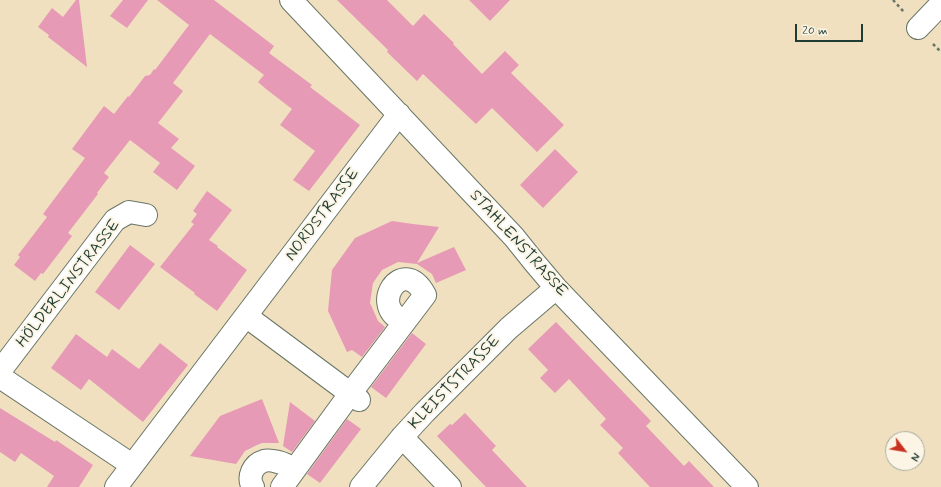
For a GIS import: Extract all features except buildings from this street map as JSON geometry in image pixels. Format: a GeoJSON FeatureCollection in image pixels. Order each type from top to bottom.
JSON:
{"type":"FeatureCollection","features":[{"type":"Feature","properties":{"kind":"street","name":"STAHLENSTRASSE"},"geometry":{"type":"LineString","coordinates":[[291,0],[400,114],[514,237],[556,288],[747,487]]}},
{"type":"Feature","properties":{"kind":"street"},"geometry":{"type":"LineString","coordinates":[[918,28],[941,4]]}},
{"type":"Feature","properties":{"kind":"street","name":"NORDSTRASSE"},"geometry":{"type":"LineString","coordinates":[[116,487],[400,114]]}},
{"type":"Feature","properties":{"kind":"street","name":"HÖLDERLINSTRASSE"},"geometry":{"type":"LineString","coordinates":[[0,371],[115,220],[129,212],[146,215]]}},
{"type":"Feature","properties":{"kind":"street","name":"KLEISTSTRASSE"},"geometry":{"type":"LineString","coordinates":[[361,487],[402,437],[425,412],[509,328],[556,288]]}},
{"type":"Feature","properties":{"kind":"street"},"geometry":{"type":"LineString","coordinates":[[246,316],[355,397]]}},
{"type":"Feature","properties":{"kind":"street"},"geometry":{"type":"LineString","coordinates":[[287,480],[355,397],[405,320]]}},
{"type":"Feature","properties":{"kind":"street"},"geometry":{"type":"LineString","coordinates":[[0,377],[132,465]]}},
{"type":"Feature","properties":{"kind":"street"},"geometry":{"type":"LineString","coordinates":[[402,437],[450,487]]}},
{"type":"Feature","properties":{"kind":"street"},"geometry":{"type":"LineString","coordinates":[[253,487],[250,480],[251,474],[264,460],[284,464],[289,467],[287,480]]}}]}
